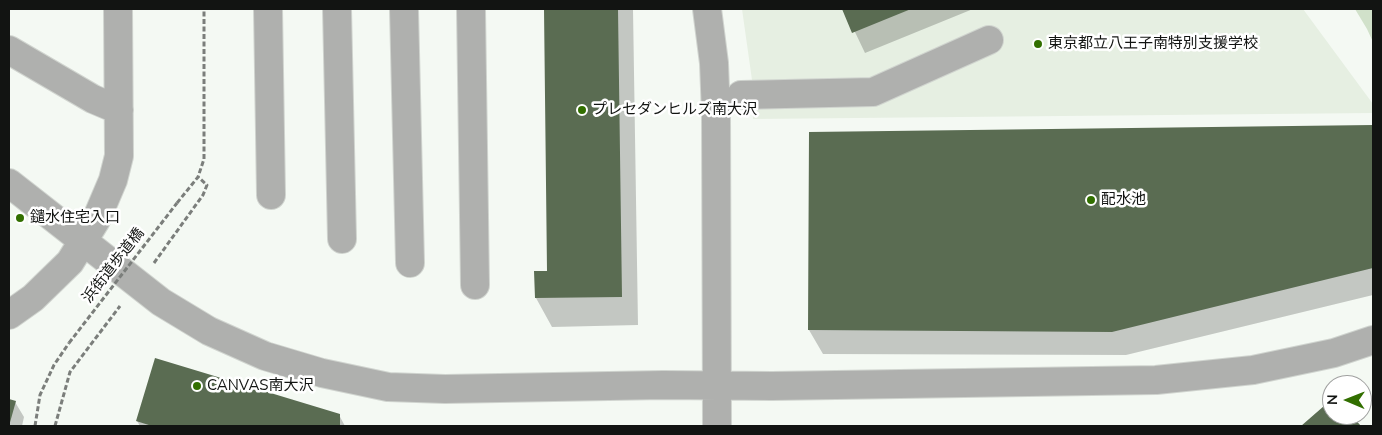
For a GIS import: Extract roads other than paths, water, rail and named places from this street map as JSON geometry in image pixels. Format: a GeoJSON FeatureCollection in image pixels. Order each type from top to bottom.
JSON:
{"type":"FeatureCollection","features":[{"type":"Feature","properties":{"kind":"street"},"geometry":{"type":"LineString","coordinates":[[9,315],[33,298],[64,268],[83,242],[96,220],[117,164],[119,156],[118,9]]}},
{"type":"Feature","properties":{"kind":"street"},"geometry":{"type":"LineString","coordinates":[[268,9],[271,194]]}},
{"type":"Feature","properties":{"kind":"street"},"geometry":{"type":"LineString","coordinates":[[337,9],[342,240]]}},
{"type":"Feature","properties":{"kind":"street"},"geometry":{"type":"LineString","coordinates":[[404,9],[410,263]]}},
{"type":"Feature","properties":{"kind":"street"},"geometry":{"type":"LineString","coordinates":[[471,9],[474,285]]}},
{"type":"Feature","properties":{"kind":"street"},"geometry":{"type":"LineString","coordinates":[[707,9],[714,64],[716,114],[717,426]]}},
{"type":"Feature","properties":{"kind":"street"},"geometry":{"type":"LineString","coordinates":[[742,95],[873,92],[988,40]]}},
{"type":"Feature","properties":{"kind":"street"},"geometry":{"type":"LineString","coordinates":[[9,50],[93,99],[119,110]]}},
{"type":"Feature","properties":{"kind":"street"},"geometry":{"type":"LineString","coordinates":[[9,183],[161,302],[209,331],[266,356],[322,373],[388,387],[716,386],[1156,380],[1253,370],[1334,353],[1373,340]]}},
{"type":"Feature","properties":{"kind":"place","name":"東京都立八王子南特別支援学校"},"geometry":{"type":"Point","coordinates":[1038,44]}},
{"type":"Feature","properties":{"kind":"place","name":"プレセダンヒルズ南大沢"},"geometry":{"type":"Point","coordinates":[582,110]}},
{"type":"Feature","properties":{"kind":"place","name":"配水池"},"geometry":{"type":"Point","coordinates":[1091,200]}},
{"type":"Feature","properties":{"kind":"place","name":"鑓水住宅入口"},"geometry":{"type":"Point","coordinates":[20,218]}},
{"type":"Feature","properties":{"kind":"place","name":"CANVAS南大沢"},"geometry":{"type":"Point","coordinates":[197,386]}}]}
